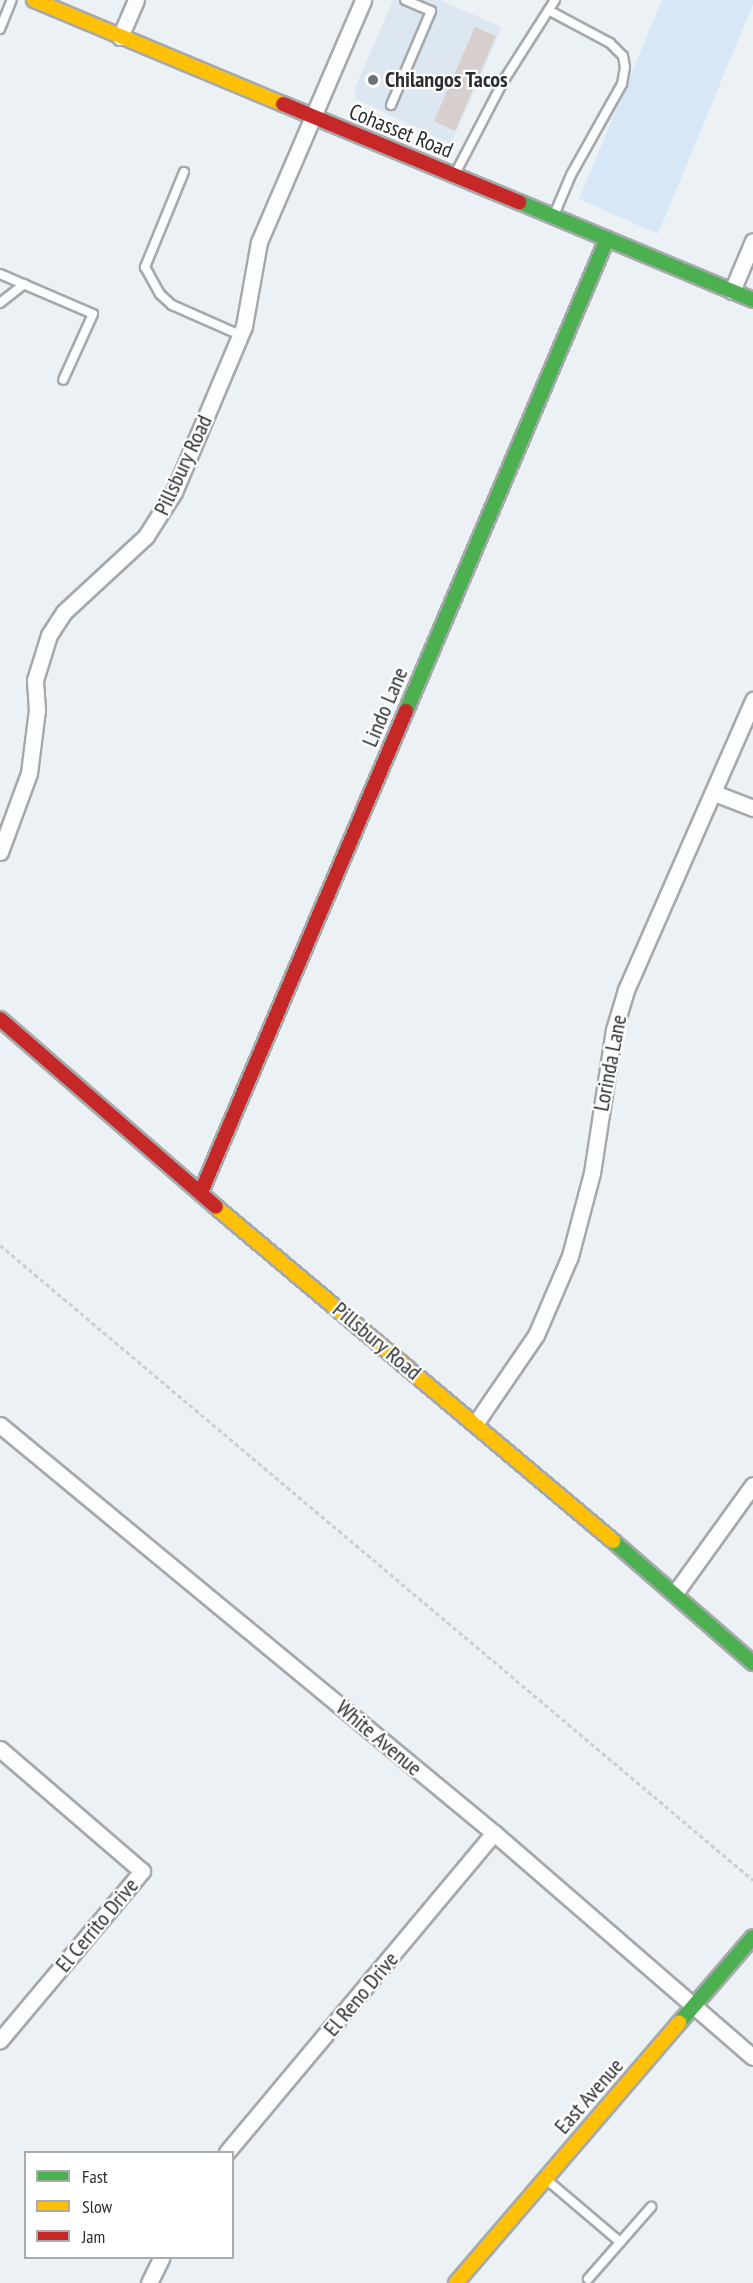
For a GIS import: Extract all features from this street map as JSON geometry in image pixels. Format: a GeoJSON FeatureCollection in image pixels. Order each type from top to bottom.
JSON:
{"type":"FeatureCollection","features":[{"type":"Feature","properties":{"kind":"street","name":"Cohasset Road"},"geometry":{"type":"LineString","coordinates":[[34,0],[753,300]]}},
{"type":"Feature","properties":{"kind":"street"},"geometry":{"type":"LineString","coordinates":[[120,37],[136,0]]}},
{"type":"Feature","properties":{"kind":"street","name":"Pillsbury Road"},"geometry":{"type":"LineString","coordinates":[[0,852],[29,773],[37,710],[36,680],[49,635],[64,612],[146,536],[161,516],[240,335],[259,243],[363,0]]}},
{"type":"Feature","properties":{"kind":"street","name":"Lindo Lane"},"geometry":{"type":"LineString","coordinates":[[201,1192],[607,239]]}},
{"type":"Feature","properties":{"kind":"street"},"geometry":{"type":"LineString","coordinates":[[732,291],[753,241]]}},
{"type":"Feature","properties":{"kind":"street","name":"Lorinda Lane"},"geometry":{"type":"LineString","coordinates":[[475,1424],[536,1335],[570,1256],[592,1173],[612,1041],[623,1000],[753,700]]}},
{"type":"Feature","properties":{"kind":"street"},"geometry":{"type":"LineString","coordinates":[[714,793],[753,808]]}},
{"type":"Feature","properties":{"kind":"street","name":"Pillsbury Road"},"geometry":{"type":"LineString","coordinates":[[0,1019],[675,1593],[753,1664]]}},
{"type":"Feature","properties":{"kind":"street","name":"White Avenue"},"geometry":{"type":"LineString","coordinates":[[0,1425],[494,1833],[753,2057]]}},
{"type":"Feature","properties":{"kind":"street"},"geometry":{"type":"LineString","coordinates":[[675,1593],[753,1485]]}},
{"type":"Feature","properties":{"kind":"street","name":"El Cerrito Drive"},"geometry":{"type":"LineString","coordinates":[[0,1749],[142,1871],[0,2040]]}},
{"type":"Feature","properties":{"kind":"street","name":"El Reno Drive"},"geometry":{"type":"LineString","coordinates":[[228,2151],[494,1833]]}},
{"type":"Feature","properties":{"kind":"street","name":"East Avenue"},"geometry":{"type":"LineString","coordinates":[[456,2283],[753,1937]]}},
{"type":"Feature","properties":{"kind":"street"},"geometry":{"type":"LineString","coordinates":[[149,2283],[161,2259]]}},
{"type":"Feature","properties":{"kind":"lane"},"geometry":{"type":"LineString","coordinates":[[0,29],[12,0]]}},
{"type":"Feature","properties":{"kind":"lane"},"geometry":{"type":"LineString","coordinates":[[391,105],[431,11],[405,0]]}},
{"type":"Feature","properties":{"kind":"lane"},"geometry":{"type":"LineString","coordinates":[[454,176],[531,33],[550,11],[555,0]]}},
{"type":"Feature","properties":{"kind":"lane"},"geometry":{"type":"LineString","coordinates":[[550,11],[610,43],[624,56],[625,67],[622,84],[571,175],[554,216]]}},
{"type":"Feature","properties":{"kind":"lane"},"geometry":{"type":"LineString","coordinates":[[184,172],[145,267],[160,294],[172,305],[240,335]]}},
{"type":"Feature","properties":{"kind":"lane"},"geometry":{"type":"LineString","coordinates":[[0,274],[93,314],[63,380]]}},
{"type":"Feature","properties":{"kind":"lane"},"geometry":{"type":"LineString","coordinates":[[0,303],[24,284]]}},
{"type":"Feature","properties":{"kind":"lane"},"geometry":{"type":"LineString","coordinates":[[545,2179],[620,2242]]}},
{"type":"Feature","properties":{"kind":"lane"},"geometry":{"type":"LineString","coordinates":[[588,2279],[651,2207]]}},
{"type":"Feature","properties":{"kind":"path"},"geometry":{"type":"LineString","coordinates":[[0,1245],[753,1880]]}},
{"type":"Feature","properties":{"kind":"shaded area"},"geometry":{"type":"Polygon","coordinates":[[[393,0],[440,0],[502,27],[451,144],[356,99],[355,88],[393,0]]]}},
{"type":"Feature","properties":{"kind":"shaded area"},"geometry":{"type":"Polygon","coordinates":[[[662,0],[753,0],[753,4],[658,234],[579,199],[662,0]]]}},
{"type":"Feature","properties":{"kind":"building"},"geometry":{"type":"Polygon","coordinates":[[[475,27],[496,36],[455,131],[434,121],[475,27]]]}},
{"type":"Feature","properties":{"kind":"traffic: fast"},"geometry":{"type":"LineString","coordinates":[[519,202],[753,300]]}},
{"type":"Feature","properties":{"kind":"traffic: fast"},"geometry":{"type":"LineString","coordinates":[[406,711],[607,239]]}},
{"type":"Feature","properties":{"kind":"traffic: fast"},"geometry":{"type":"LineString","coordinates":[[613,1541],[753,1663]]}},
{"type":"Feature","properties":{"kind":"traffic: fast"},"geometry":{"type":"LineString","coordinates":[[679,2023],[753,1937]]}},
{"type":"Feature","properties":{"kind":"traffic: slow"},"geometry":{"type":"LineString","coordinates":[[34,0],[283,104]]}},
{"type":"Feature","properties":{"kind":"traffic: slow"},"geometry":{"type":"LineString","coordinates":[[216,1207],[613,1541]]}},
{"type":"Feature","properties":{"kind":"traffic: slow"},"geometry":{"type":"LineString","coordinates":[[456,2283],[679,2023]]}},
{"type":"Feature","properties":{"kind":"traffic: jam"},"geometry":{"type":"LineString","coordinates":[[283,104],[519,202]]}},
{"type":"Feature","properties":{"kind":"traffic: jam"},"geometry":{"type":"LineString","coordinates":[[201,1192],[406,711]]}},
{"type":"Feature","properties":{"kind":"traffic: jam"},"geometry":{"type":"LineString","coordinates":[[0,1019],[216,1207]]}},
{"type":"Feature","properties":{"kind":"place","name":"Chilangos Tacos"},"geometry":{"type":"Point","coordinates":[373,80]}}]}
